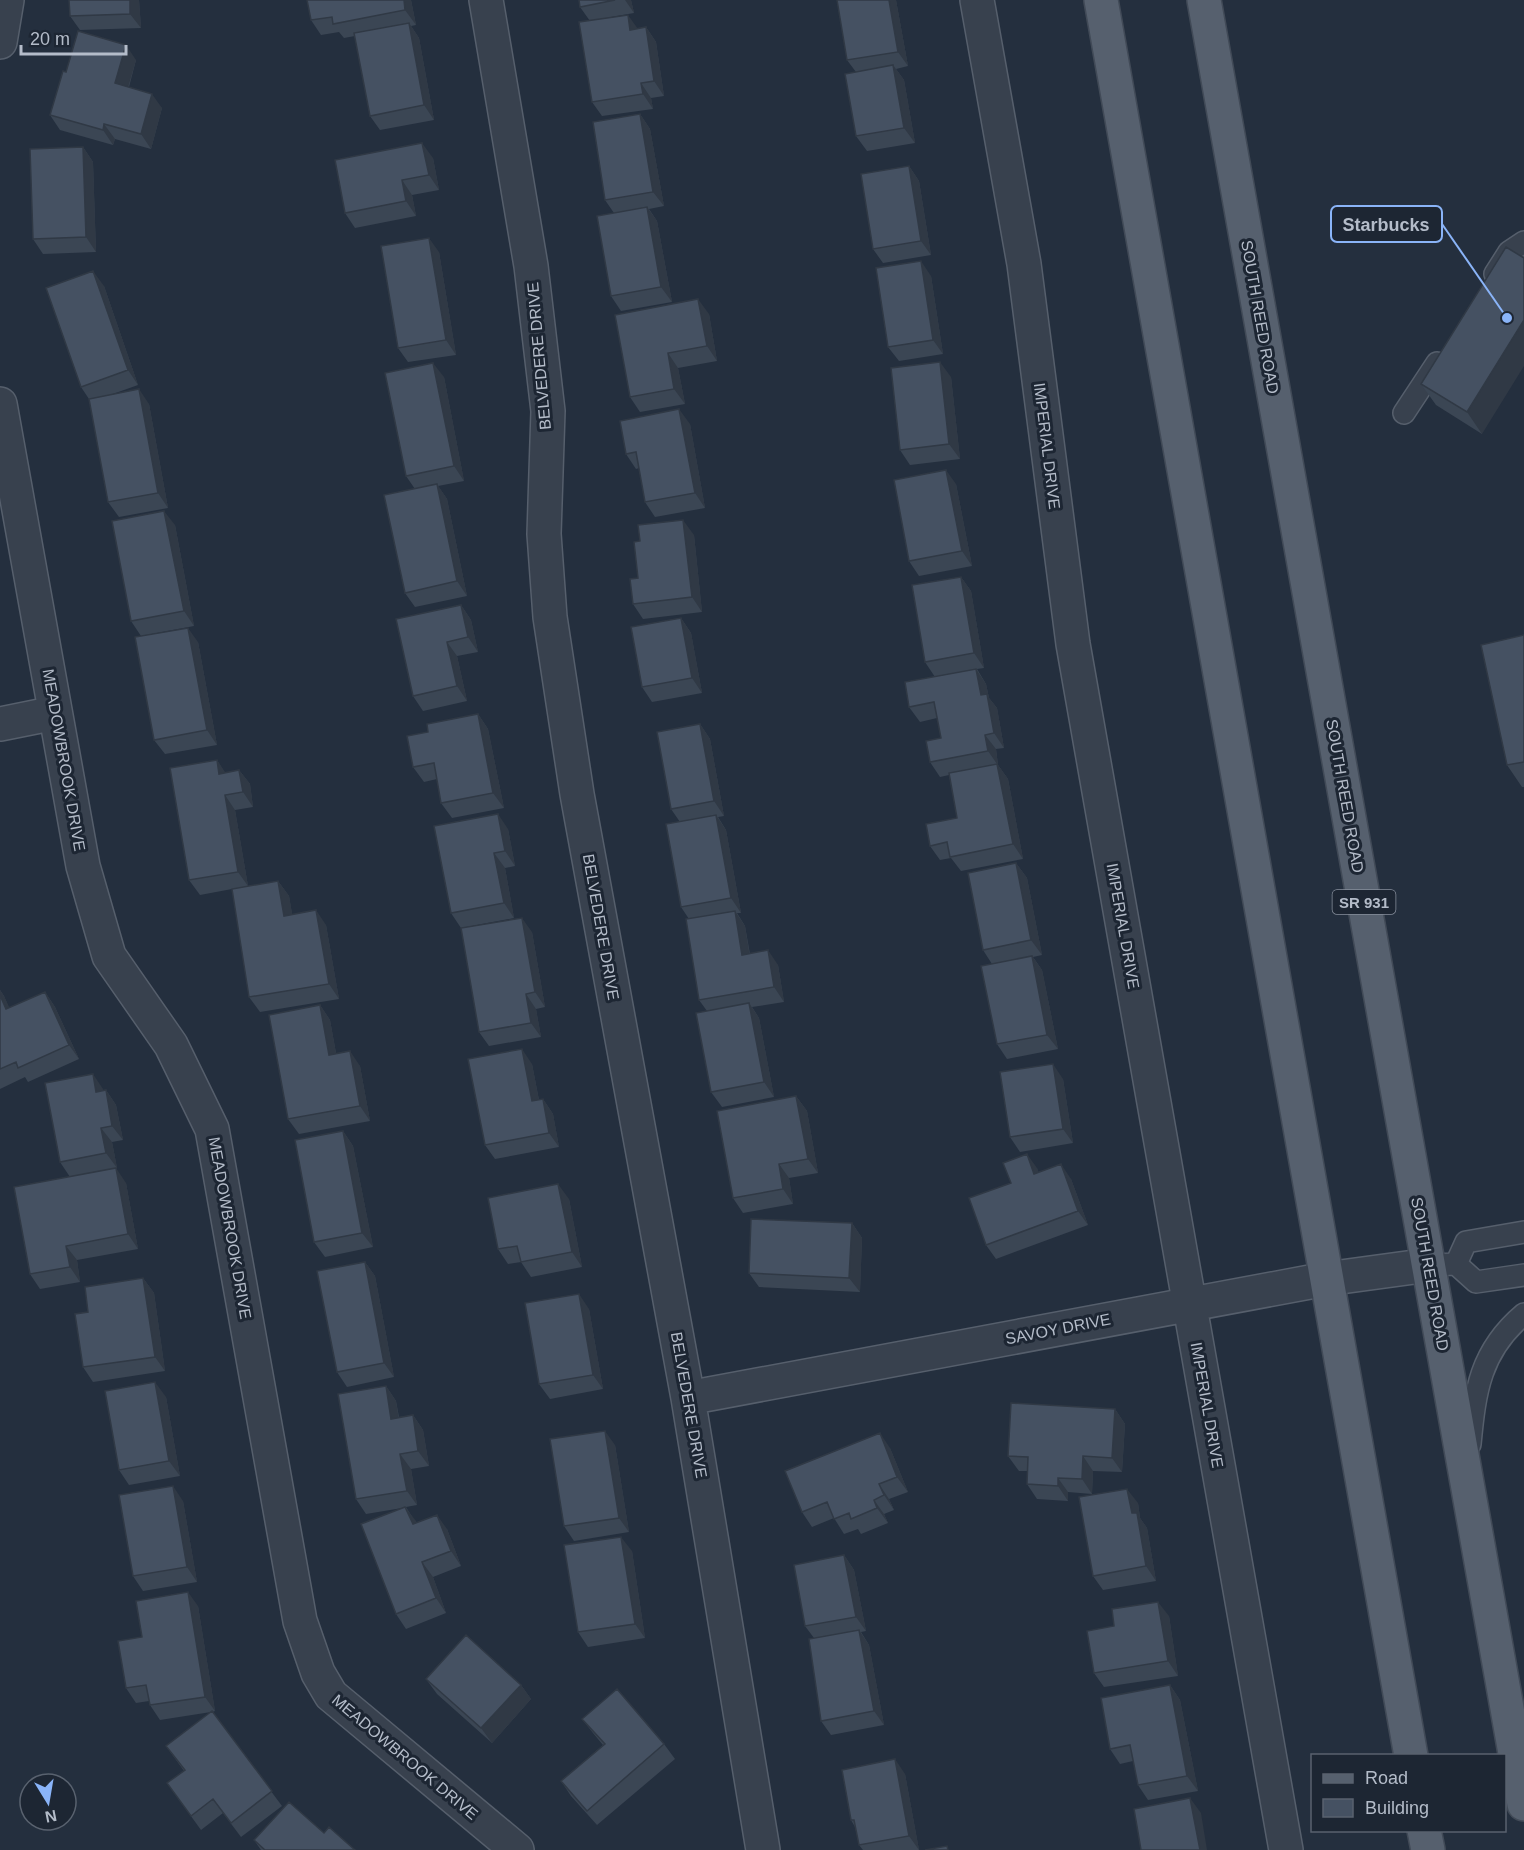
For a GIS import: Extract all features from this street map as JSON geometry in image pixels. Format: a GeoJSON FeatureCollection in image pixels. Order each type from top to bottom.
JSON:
{"type":"FeatureCollection","features":[{"type":"Feature","properties":{"kind":"main road"},"geometry":{"type":"LineString","coordinates":[[1101,0],[1411,1754]]}},
{"type":"Feature","properties":{"kind":"main road","name":"SOUTH REED ROAD"},"geometry":{"type":"LineString","coordinates":[[1204,0],[1442,1264],[1466,1478],[1524,1804]]}},
{"type":"Feature","properties":{"kind":"main road"},"geometry":{"type":"LineString","coordinates":[[1424,1832],[1428,1850]]}},
{"type":"Feature","properties":{"kind":"street"},"geometry":{"type":"LineString","coordinates":[[0,42],[7,0]]}},
{"type":"Feature","properties":{"kind":"street","name":"BELVEDERE DRIVE"},"geometry":{"type":"LineString","coordinates":[[486,0],[531,266],[548,411],[544,534],[550,617],[577,794],[688,1398],[763,1850]]}},
{"type":"Feature","properties":{"kind":"street","name":"IMPERIAL DRIVE"},"geometry":{"type":"LineString","coordinates":[[977,0],[1024,264],[1073,644],[1286,1850]]}},
{"type":"Feature","properties":{"kind":"street","name":"MEADOWBROOK DRIVE"},"geometry":{"type":"LineString","coordinates":[[0,404],[83,866],[110,956],[171,1045],[212,1130],[300,1621],[318,1673],[331,1695],[517,1850]]}},
{"type":"Feature","properties":{"kind":"street"},"geometry":{"type":"LineString","coordinates":[[0,724],[56,713]]}},
{"type":"Feature","properties":{"kind":"street","name":"SAVOY DRIVE"},"geometry":{"type":"LineString","coordinates":[[688,1398],[1326,1279],[1442,1264]]}},
{"type":"Feature","properties":{"kind":"lane"},"geometry":{"type":"LineString","coordinates":[[1484,290],[1509,252],[1524,242]]}},
{"type":"Feature","properties":{"kind":"lane"},"geometry":{"type":"LineString","coordinates":[[1404,413],[1447,347]]}},
{"type":"Feature","properties":{"kind":"lane"},"geometry":{"type":"LineString","coordinates":[[1524,1232],[1466,1242],[1442,1264],[1476,1282],[1524,1275]]}},
{"type":"Feature","properties":{"kind":"lane"},"geometry":{"type":"LineString","coordinates":[[1466,1478],[1474,1399],[1479,1375],[1490,1354],[1524,1314]]}},
{"type":"Feature","properties":{"kind":"building"},"geometry":{"type":"Polygon","coordinates":[[[69,0],[130,0],[130,14],[70,16],[69,0]]]}},
{"type":"Feature","properties":{"kind":"building"},"geometry":{"type":"Polygon","coordinates":[[[307,0],[404,0],[405,10],[333,24],[332,17],[311,20],[307,0]]]}},
{"type":"Feature","properties":{"kind":"building"},"geometry":{"type":"Polygon","coordinates":[[[579,0],[615,0],[580,7],[579,0]]]}},
{"type":"Feature","properties":{"kind":"building"},"geometry":{"type":"Polygon","coordinates":[[[837,0],[889,0],[898,52],[847,60],[837,0]]]}},
{"type":"Feature","properties":{"kind":"building"},"geometry":{"type":"Polygon","coordinates":[[[628,15],[630,30],[646,27],[654,81],[641,83],[643,94],[592,102],[579,22],[628,15]]]}},
{"type":"Feature","properties":{"kind":"building"},"geometry":{"type":"Polygon","coordinates":[[[409,23],[424,105],[370,116],[354,33],[409,23]]]}},
{"type":"Feature","properties":{"kind":"building"},"geometry":{"type":"Polygon","coordinates":[[[78,31],[126,45],[115,83],[152,94],[141,134],[104,124],[103,130],[50,115],[78,31]]]}},
{"type":"Feature","properties":{"kind":"building"},"geometry":{"type":"Polygon","coordinates":[[[893,65],[904,128],[856,136],[845,74],[893,65]]]}},
{"type":"Feature","properties":{"kind":"building"},"geometry":{"type":"Polygon","coordinates":[[[640,114],[653,192],[605,200],[593,122],[640,114]]]}},
{"type":"Feature","properties":{"kind":"building"},"geometry":{"type":"Polygon","coordinates":[[[422,143],[429,175],[402,180],[406,201],[345,213],[335,160],[422,143]]]}},
{"type":"Feature","properties":{"kind":"building"},"geometry":{"type":"Polygon","coordinates":[[[83,147],[86,237],[33,239],[30,149],[83,147]]]}},
{"type":"Feature","properties":{"kind":"building"},"geometry":{"type":"Polygon","coordinates":[[[909,166],[921,241],[873,249],[861,174],[909,166]]]}},
{"type":"Feature","properties":{"kind":"building"},"geometry":{"type":"Polygon","coordinates":[[[647,207],[661,287],[611,296],[597,216],[647,207]]]}},
{"type":"Feature","properties":{"kind":"building"},"geometry":{"type":"Polygon","coordinates":[[[429,238],[446,340],[398,348],[381,246],[429,238]]]}},
{"type":"Feature","properties":{"kind":"building"},"geometry":{"type":"Polygon","coordinates":[[[1506,247],[1524,258],[1524,320],[1467,412],[1421,384],[1506,247]]]}},
{"type":"Feature","properties":{"kind":"building"},"geometry":{"type":"Polygon","coordinates":[[[921,261],[933,340],[888,347],[876,268],[921,261]]]}},
{"type":"Feature","properties":{"kind":"building"},"geometry":{"type":"Polygon","coordinates":[[[93,271],[128,370],[81,387],[46,288],[93,271]]]}},
{"type":"Feature","properties":{"kind":"building"},"geometry":{"type":"Polygon","coordinates":[[[698,299],[707,346],[668,353],[674,389],[630,397],[615,315],[698,299]]]}},
{"type":"Feature","properties":{"kind":"building"},"geometry":{"type":"Polygon","coordinates":[[[940,362],[949,444],[900,450],[891,368],[940,362]]]}},
{"type":"Feature","properties":{"kind":"building"},"geometry":{"type":"Polygon","coordinates":[[[433,363],[454,466],[406,476],[385,373],[433,363]]]}},
{"type":"Feature","properties":{"kind":"building"},"geometry":{"type":"Polygon","coordinates":[[[139,389],[158,493],[108,502],[89,399],[139,389]]]}},
{"type":"Feature","properties":{"kind":"building"},"geometry":{"type":"Polygon","coordinates":[[[679,409],[695,493],[645,502],[636,452],[626,454],[620,421],[679,409]]]}},
{"type":"Feature","properties":{"kind":"building"},"geometry":{"type":"Polygon","coordinates":[[[946,470],[962,551],[909,561],[894,480],[946,470]]]}},
{"type":"Feature","properties":{"kind":"building"},"geometry":{"type":"Polygon","coordinates":[[[437,484],[457,581],[405,593],[384,495],[437,484]]]}},
{"type":"Feature","properties":{"kind":"building"},"geometry":{"type":"Polygon","coordinates":[[[164,511],[184,611],[131,621],[112,521],[164,511]]]}},
{"type":"Feature","properties":{"kind":"building"},"geometry":{"type":"Polygon","coordinates":[[[683,520],[692,597],[633,604],[630,579],[638,578],[634,542],[640,541],[638,525],[683,520]]]}},
{"type":"Feature","properties":{"kind":"building"},"geometry":{"type":"Polygon","coordinates":[[[961,577],[974,653],[925,662],[912,585],[961,577]]]}},
{"type":"Feature","properties":{"kind":"building"},"geometry":{"type":"Polygon","coordinates":[[[461,605],[468,637],[447,642],[457,686],[413,696],[396,619],[461,605]]]}},
{"type":"Feature","properties":{"kind":"building"},"geometry":{"type":"Polygon","coordinates":[[[681,618],[692,678],[642,687],[631,627],[681,618]]]}},
{"type":"Feature","properties":{"kind":"building"},"geometry":{"type":"Polygon","coordinates":[[[188,628],[207,730],[154,740],[135,637],[188,628]]]}},
{"type":"Feature","properties":{"kind":"building"},"geometry":{"type":"Polygon","coordinates":[[[1524,635],[1524,762],[1507,765],[1481,645],[1524,635]]]}},
{"type":"Feature","properties":{"kind":"building"},"geometry":{"type":"Polygon","coordinates":[[[976,669],[981,695],[987,694],[994,733],[985,735],[988,751],[930,762],[926,741],[941,738],[934,702],[909,707],[905,682],[976,669]]]}},
{"type":"Feature","properties":{"kind":"building"},"geometry":{"type":"Polygon","coordinates":[[[478,714],[493,793],[441,803],[434,763],[413,767],[407,736],[428,732],[427,724],[478,714]]]}},
{"type":"Feature","properties":{"kind":"building"},"geometry":{"type":"Polygon","coordinates":[[[700,724],[714,801],[671,809],[657,732],[700,724]]]}},
{"type":"Feature","properties":{"kind":"building"},"geometry":{"type":"Polygon","coordinates":[[[217,760],[219,774],[239,770],[243,792],[225,795],[238,872],[189,880],[170,768],[217,760]]]}},
{"type":"Feature","properties":{"kind":"building"},"geometry":{"type":"Polygon","coordinates":[[[997,764],[1013,844],[950,857],[947,842],[930,846],[926,824],[957,818],[949,773],[997,764]]]}},
{"type":"Feature","properties":{"kind":"building"},"geometry":{"type":"Polygon","coordinates":[[[498,814],[505,851],[494,853],[504,903],[451,913],[434,826],[498,814]]]}},
{"type":"Feature","properties":{"kind":"building"},"geometry":{"type":"Polygon","coordinates":[[[716,815],[731,898],[681,907],[666,824],[716,815]]]}},
{"type":"Feature","properties":{"kind":"building"},"geometry":{"type":"Polygon","coordinates":[[[1016,863],[1031,940],[983,950],[968,873],[1016,863]]]}},
{"type":"Feature","properties":{"kind":"building"},"geometry":{"type":"Polygon","coordinates":[[[278,881],[284,916],[316,910],[329,984],[249,997],[232,889],[278,881]]]}},
{"type":"Feature","properties":{"kind":"building"},"geometry":{"type":"Polygon","coordinates":[[[735,911],[742,955],[768,950],[774,987],[699,1000],[686,919],[735,911]]]}},
{"type":"Feature","properties":{"kind":"building"},"geometry":{"type":"Polygon","coordinates":[[[522,918],[535,992],[526,994],[531,1023],[479,1032],[461,928],[522,918]]]}},
{"type":"Feature","properties":{"kind":"building"},"geometry":{"type":"Polygon","coordinates":[[[1032,956],[1047,1035],[997,1044],[981,966],[1032,956]]]}},
{"type":"Feature","properties":{"kind":"building"},"geometry":{"type":"Polygon","coordinates":[[[45,992],[69,1045],[18,1068],[16,1062],[0,1069],[0,995],[6,1009],[45,992]]]}},
{"type":"Feature","properties":{"kind":"building"},"geometry":{"type":"Polygon","coordinates":[[[749,1003],[764,1082],[711,1092],[696,1013],[749,1003]]]}},
{"type":"Feature","properties":{"kind":"building"},"geometry":{"type":"Polygon","coordinates":[[[320,1005],[329,1055],[350,1051],[360,1106],[288,1119],[269,1015],[320,1005]]]}},
{"type":"Feature","properties":{"kind":"building"},"geometry":{"type":"Polygon","coordinates":[[[522,1049],[532,1101],[543,1099],[549,1133],[485,1145],[468,1059],[522,1049]]]}},
{"type":"Feature","properties":{"kind":"building"},"geometry":{"type":"Polygon","coordinates":[[[1053,1064],[1063,1129],[1010,1137],[1000,1072],[1053,1064]]]}},
{"type":"Feature","properties":{"kind":"building"},"geometry":{"type":"Polygon","coordinates":[[[93,1074],[96,1092],[106,1090],[112,1126],[101,1128],[106,1153],[60,1162],[45,1083],[93,1074]]]}},
{"type":"Feature","properties":{"kind":"building"},"geometry":{"type":"Polygon","coordinates":[[[796,1096],[808,1159],[779,1164],[783,1189],[733,1198],[717,1111],[796,1096]]]}},
{"type":"Feature","properties":{"kind":"building"},"geometry":{"type":"Polygon","coordinates":[[[343,1131],[362,1233],[314,1242],[295,1140],[343,1131]]]}},
{"type":"Feature","properties":{"kind":"building"},"geometry":{"type":"Polygon","coordinates":[[[1027,1154],[1034,1174],[1061,1164],[1078,1211],[986,1245],[969,1198],[1011,1183],[1003,1163],[1027,1154]]]}},
{"type":"Feature","properties":{"kind":"building"},"geometry":{"type":"Polygon","coordinates":[[[116,1168],[128,1234],[66,1246],[70,1267],[30,1274],[14,1187],[116,1168]]]}},
{"type":"Feature","properties":{"kind":"building"},"geometry":{"type":"Polygon","coordinates":[[[558,1184],[572,1252],[521,1262],[517,1246],[498,1249],[488,1198],[558,1184]]]}},
{"type":"Feature","properties":{"kind":"building"},"geometry":{"type":"Polygon","coordinates":[[[751,1219],[852,1223],[849,1278],[749,1273],[751,1219]]]}},
{"type":"Feature","properties":{"kind":"building"},"geometry":{"type":"Polygon","coordinates":[[[365,1262],[384,1363],[337,1372],[317,1271],[365,1262]]]}},
{"type":"Feature","properties":{"kind":"building"},"geometry":{"type":"Polygon","coordinates":[[[143,1278],[155,1357],[83,1367],[75,1314],[88,1312],[85,1287],[143,1278]]]}},
{"type":"Feature","properties":{"kind":"building"},"geometry":{"type":"Polygon","coordinates":[[[579,1294],[593,1375],[539,1384],[525,1303],[579,1294]]]}},
{"type":"Feature","properties":{"kind":"building"},"geometry":{"type":"Polygon","coordinates":[[[155,1382],[169,1461],[119,1470],[105,1391],[155,1382]]]}},
{"type":"Feature","properties":{"kind":"building"},"geometry":{"type":"Polygon","coordinates":[[[386,1386],[391,1419],[413,1415],[418,1451],[400,1454],[407,1491],[356,1499],[338,1394],[386,1386]]]}},
{"type":"Feature","properties":{"kind":"building"},"geometry":{"type":"Polygon","coordinates":[[[1011,1403],[1115,1409],[1112,1458],[1083,1456],[1082,1479],[1058,1478],[1058,1486],[1027,1484],[1028,1457],[1008,1456],[1011,1403]]]}},
{"type":"Feature","properties":{"kind":"building"},"geometry":{"type":"Polygon","coordinates":[[[605,1431],[619,1518],[564,1526],[550,1439],[605,1431]]]}},
{"type":"Feature","properties":{"kind":"building"},"geometry":{"type":"Polygon","coordinates":[[[880,1433],[897,1477],[879,1484],[884,1495],[874,1500],[877,1508],[851,1519],[849,1513],[834,1519],[827,1502],[802,1512],[785,1471],[880,1433]]]}},
{"type":"Feature","properties":{"kind":"building"},"geometry":{"type":"Polygon","coordinates":[[[173,1486],[187,1567],[133,1576],[119,1495],[173,1486]]]}},
{"type":"Feature","properties":{"kind":"building"},"geometry":{"type":"Polygon","coordinates":[[[1127,1489],[1132,1513],[1137,1513],[1146,1566],[1093,1576],[1079,1497],[1127,1489]]]}},
{"type":"Feature","properties":{"kind":"building"},"geometry":{"type":"Polygon","coordinates":[[[405,1507],[413,1524],[437,1515],[451,1551],[422,1562],[436,1598],[396,1614],[361,1524],[405,1507]]]}},
{"type":"Feature","properties":{"kind":"building"},"geometry":{"type":"Polygon","coordinates":[[[621,1537],[635,1624],[578,1632],[564,1545],[621,1537]]]}},
{"type":"Feature","properties":{"kind":"building"},"geometry":{"type":"Polygon","coordinates":[[[844,1555],[856,1617],[805,1626],[794,1565],[844,1555]]]}},
{"type":"Feature","properties":{"kind":"building"},"geometry":{"type":"Polygon","coordinates":[[[188,1592],[205,1697],[150,1705],[146,1685],[126,1688],[118,1641],[142,1637],[136,1601],[188,1592]]]}},
{"type":"Feature","properties":{"kind":"building"},"geometry":{"type":"Polygon","coordinates":[[[1158,1602],[1168,1661],[1094,1673],[1087,1631],[1114,1626],[1112,1609],[1158,1602]]]}},
{"type":"Feature","properties":{"kind":"building"},"geometry":{"type":"Polygon","coordinates":[[[859,1630],[874,1711],[821,1721],[809,1639],[859,1630]]]}},
{"type":"Feature","properties":{"kind":"building"},"geometry":{"type":"Polygon","coordinates":[[[466,1635],[521,1685],[481,1728],[426,1679],[466,1635]]]}},
{"type":"Feature","properties":{"kind":"building"},"geometry":{"type":"Polygon","coordinates":[[[1170,1685],[1187,1776],[1138,1785],[1130,1745],[1110,1749],[1101,1698],[1170,1685]]]}},
{"type":"Feature","properties":{"kind":"building"},"geometry":{"type":"Polygon","coordinates":[[[617,1689],[664,1744],[587,1811],[561,1781],[605,1744],[582,1719],[617,1689]]]}},
{"type":"Feature","properties":{"kind":"building"},"geometry":{"type":"Polygon","coordinates":[[[212,1711],[272,1791],[231,1823],[213,1799],[191,1816],[167,1783],[185,1770],[166,1746],[212,1711]]]}},
{"type":"Feature","properties":{"kind":"building"},"geometry":{"type":"Polygon","coordinates":[[[895,1759],[909,1836],[859,1845],[854,1820],[851,1820],[842,1770],[895,1759]]]}},
{"type":"Feature","properties":{"kind":"building"},"geometry":{"type":"Polygon","coordinates":[[[1190,1798],[1200,1850],[1141,1850],[1134,1809],[1190,1798]]]}},
{"type":"Feature","properties":{"kind":"building"},"geometry":{"type":"Polygon","coordinates":[[[289,1802],[324,1833],[329,1827],[355,1850],[265,1850],[254,1840],[289,1802]]]}},
{"type":"Feature","properties":{"kind":"building"},"geometry":{"type":"Polygon","coordinates":[[[947,1846],[948,1850],[925,1850],[947,1846]]]}},
{"type":"Feature","properties":{"kind":"place","name":"Starbucks"},"geometry":{"type":"Point","coordinates":[1507,318]}}]}
